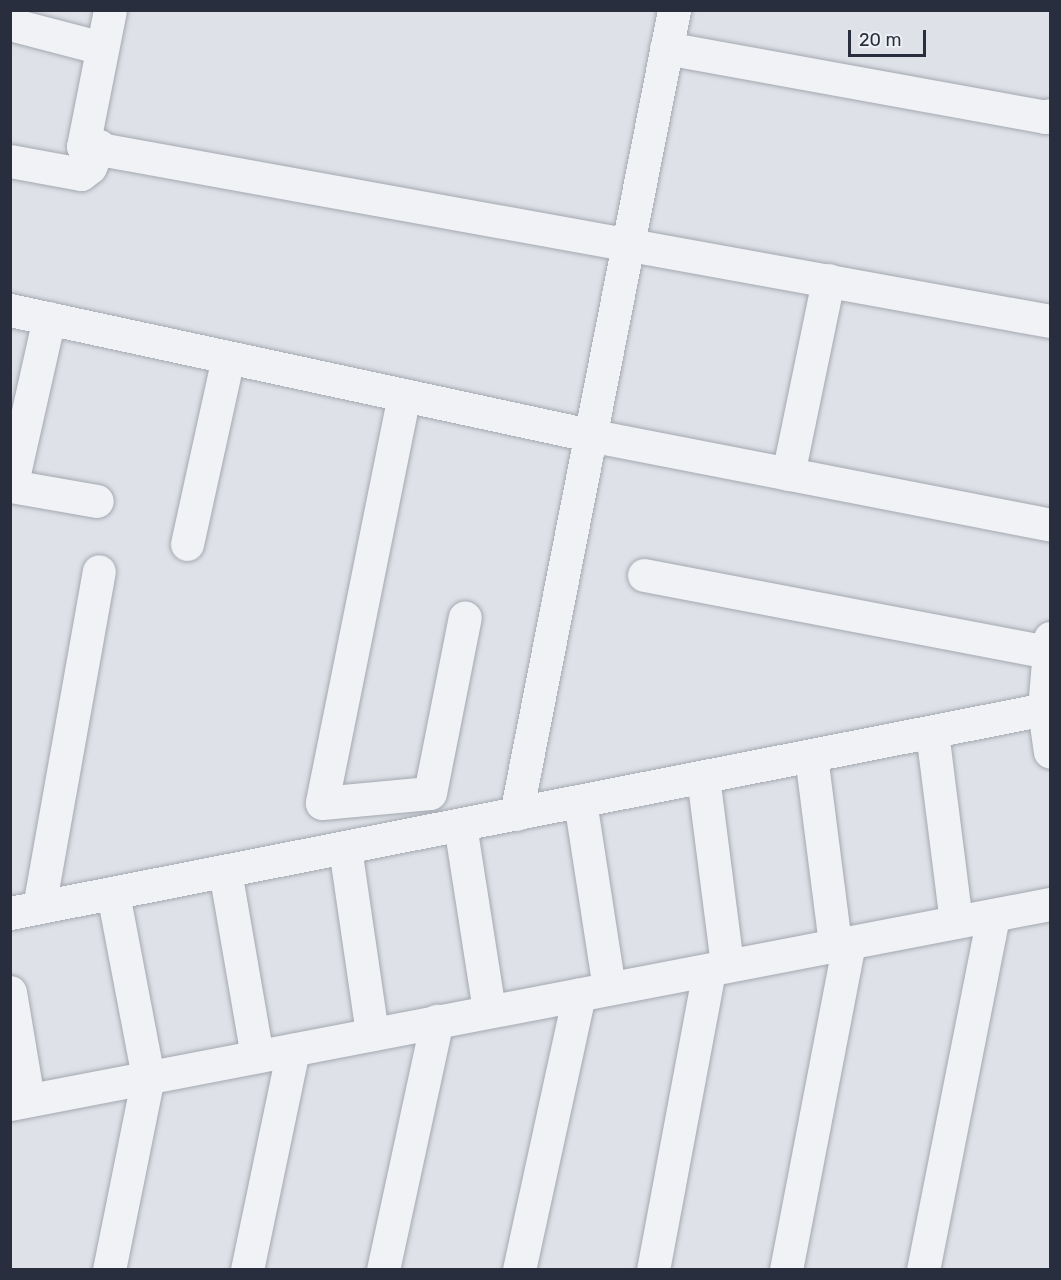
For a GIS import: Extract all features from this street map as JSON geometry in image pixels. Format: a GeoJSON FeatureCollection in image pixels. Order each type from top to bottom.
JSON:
{"type":"FeatureCollection","features":[{"type":"Feature","properties":{"kind":"street"},"geometry":{"type":"LineString","coordinates":[[110,10],[83,146],[99,146],[1050,321]]}},
{"type":"Feature","properties":{"kind":"street"},"geometry":{"type":"LineString","coordinates":[[516,814],[674,10]]}},
{"type":"Feature","properties":{"kind":"street"},"geometry":{"type":"LineString","coordinates":[[10,24],[102,48]]}},
{"type":"Feature","properties":{"kind":"street"},"geometry":{"type":"LineString","coordinates":[[666,48],[1049,117]]}},
{"type":"Feature","properties":{"kind":"street"},"geometry":{"type":"LineString","coordinates":[[10,161],[81,174],[90,167],[99,146]]}},
{"type":"Feature","properties":{"kind":"street"},"geometry":{"type":"LineString","coordinates":[[788,474],[828,280]]}},
{"type":"Feature","properties":{"kind":"street"},"geometry":{"type":"LineString","coordinates":[[10,310],[589,435],[1050,525]]}},
{"type":"Feature","properties":{"kind":"street"},"geometry":{"type":"LineString","coordinates":[[49,318],[11,486],[97,501]]}},
{"type":"Feature","properties":{"kind":"street"},"geometry":{"type":"LineString","coordinates":[[187,544],[228,357]]}},
{"type":"Feature","properties":{"kind":"street"},"geometry":{"type":"LineString","coordinates":[[404,395],[322,803],[430,793],[465,617]]}},
{"type":"Feature","properties":{"kind":"street"},"geometry":{"type":"LineString","coordinates":[[99,571],[25,910],[1047,709]]}},
{"type":"Feature","properties":{"kind":"street"},"geometry":{"type":"LineString","coordinates":[[644,575],[1049,645],[1047,709],[1050,752]]}},
{"type":"Feature","properties":{"kind":"street"},"geometry":{"type":"LineString","coordinates":[[932,732],[956,921]]}},
{"type":"Feature","properties":{"kind":"street"},"geometry":{"type":"LineString","coordinates":[[786,1269],[842,943],[811,756]]}},
{"type":"Feature","properties":{"kind":"street"},"geometry":{"type":"LineString","coordinates":[[653,1269],[718,969],[703,777]]}},
{"type":"Feature","properties":{"kind":"street"},"geometry":{"type":"LineString","coordinates":[[519,1269],[594,991],[580,801]]}},
{"type":"Feature","properties":{"kind":"street"},"geometry":{"type":"LineString","coordinates":[[460,825],[489,1011]]}},
{"type":"Feature","properties":{"kind":"street"},"geometry":{"type":"LineString","coordinates":[[345,848],[372,1034]]}},
{"type":"Feature","properties":{"kind":"street"},"geometry":{"type":"LineString","coordinates":[[225,871],[257,1056]]}},
{"type":"Feature","properties":{"kind":"street"},"geometry":{"type":"LineString","coordinates":[[109,1269],[148,1077],[112,893]]}},
{"type":"Feature","properties":{"kind":"street"},"geometry":{"type":"LineString","coordinates":[[10,992],[16,1108],[148,1077],[718,969],[956,921],[993,917],[1050,904]]}},
{"type":"Feature","properties":{"kind":"street"},"geometry":{"type":"LineString","coordinates":[[923,1269],[993,917]]}},
{"type":"Feature","properties":{"kind":"street"},"geometry":{"type":"LineString","coordinates":[[383,1269],[438,1021]]}},
{"type":"Feature","properties":{"kind":"street"},"geometry":{"type":"LineString","coordinates":[[247,1269],[293,1050]]}}]}
